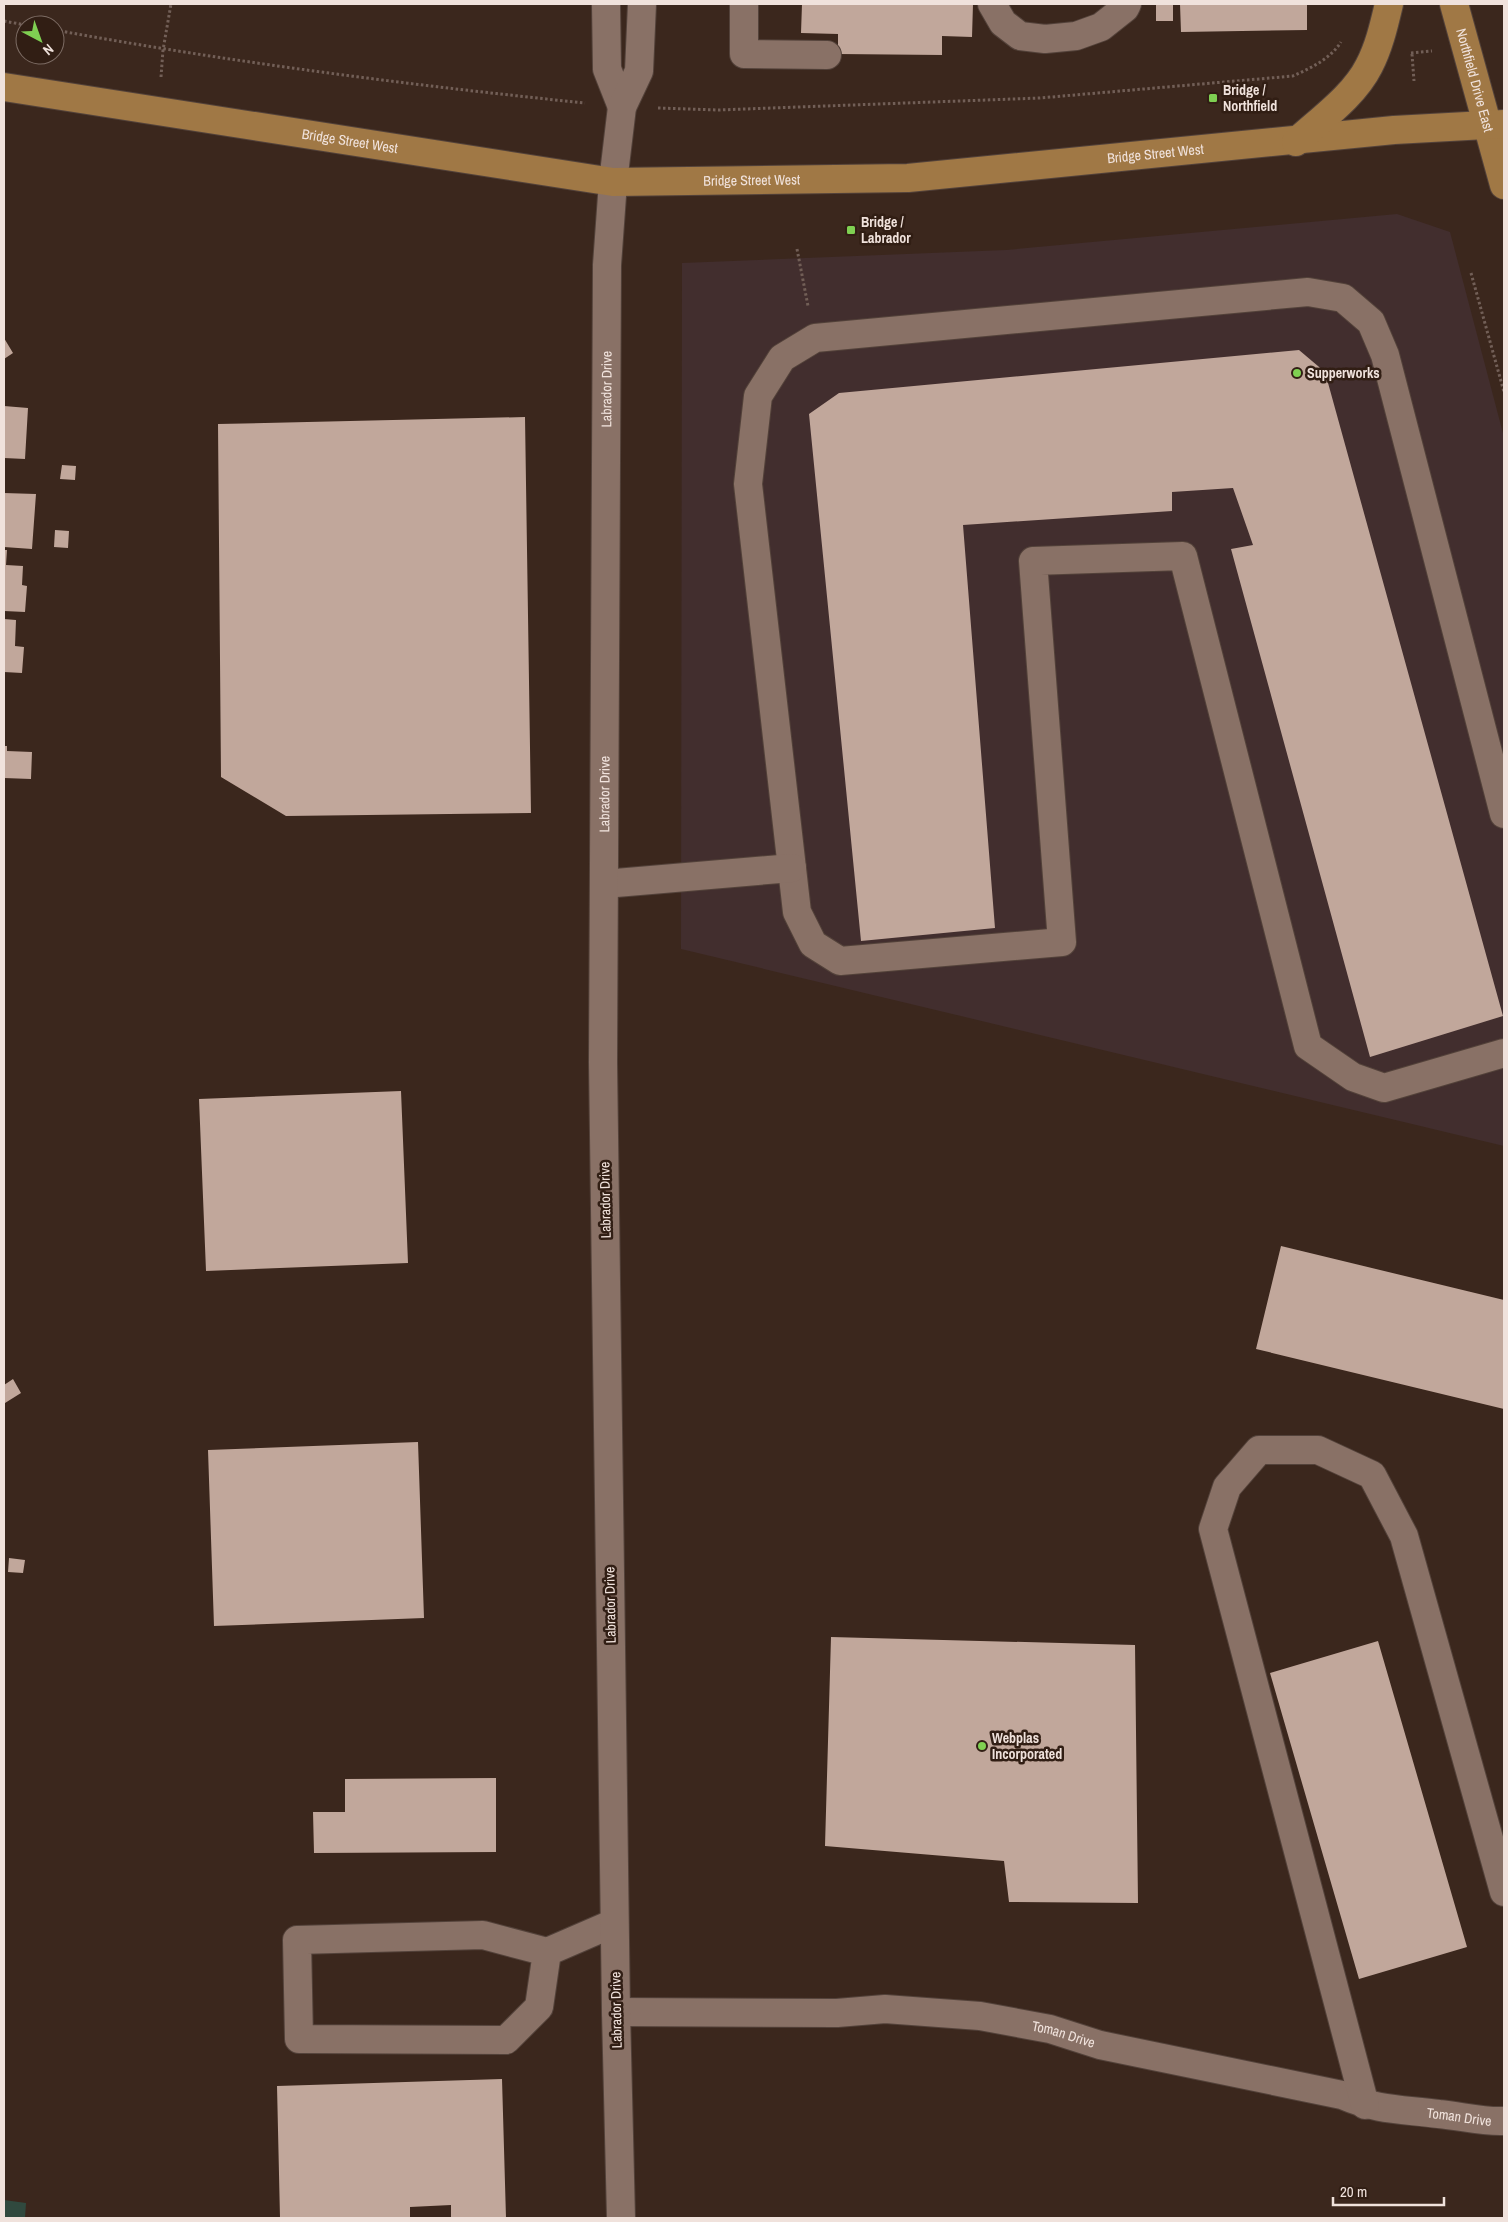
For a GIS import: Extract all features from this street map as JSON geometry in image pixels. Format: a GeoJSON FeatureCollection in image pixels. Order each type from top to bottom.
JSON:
{"type":"FeatureCollection","features":[{"type":"Feature","properties":{"kind":"main road"},"geometry":{"type":"LineString","coordinates":[[1296,142],[1351,91],[1368,68],[1380,38],[1389,4]]}},
{"type":"Feature","properties":{"kind":"main road","name":"Northfield Drive East"},"geometry":{"type":"LineString","coordinates":[[1454,4],[1496,125],[1504,185]]}},
{"type":"Feature","properties":{"kind":"main road","name":"Bridge Street West"},"geometry":{"type":"LineString","coordinates":[[4,87],[613,182],[908,178],[1296,142],[1394,130],[1496,125]]}},
{"type":"Feature","properties":{"kind":"street"},"geometry":{"type":"LineString","coordinates":[[606,4],[607,68],[622,108]]}},
{"type":"Feature","properties":{"kind":"street"},"geometry":{"type":"LineString","coordinates":[[622,108],[639,72],[642,4]]}},
{"type":"Feature","properties":{"kind":"street"},"geometry":{"type":"LineString","coordinates":[[744,4],[744,54],[827,55]]}},
{"type":"Feature","properties":{"kind":"street"},"geometry":{"type":"LineString","coordinates":[[992,4],[1003,22],[1020,36],[1044,39],[1076,36],[1101,27],[1125,8],[1127,4]]}},
{"type":"Feature","properties":{"kind":"street","name":"Labrador Drive"},"geometry":{"type":"LineString","coordinates":[[621,2218],[614,1923],[603,1081],[607,265],[613,182],[622,108]]}},
{"type":"Feature","properties":{"kind":"street"},"geometry":{"type":"LineString","coordinates":[[1504,814],[1384,355],[1371,322],[1343,298],[1308,292],[815,338],[782,358],[758,396],[748,484],[797,912],[813,944],[840,961],[1062,942],[1033,561],[1184,556],[1308,1046],[1352,1077],[1384,1088],[1504,1053]]}},
{"type":"Feature","properties":{"kind":"street"},"geometry":{"type":"LineString","coordinates":[[604,884],[792,868]]}},
{"type":"Feature","properties":{"kind":"street"},"geometry":{"type":"LineString","coordinates":[[1365,2105],[1213,1529],[1227,1487],[1259,1450],[1318,1450],[1372,1475],[1404,1536],[1504,1892]]}},
{"type":"Feature","properties":{"kind":"street"},"geometry":{"type":"LineString","coordinates":[[546,1952],[539,2007],[506,2040],[299,2039],[297,1940],[483,1935],[546,1952],[614,1923]]}},
{"type":"Feature","properties":{"kind":"street","name":"Toman Drive"},"geometry":{"type":"LineString","coordinates":[[616,2012],[837,2013],[885,2009],[980,2016],[1050,2029],[1100,2045],[1342,2095],[1365,2105],[1491,2122],[1504,2121]]}},
{"type":"Feature","properties":{"kind":"path"},"geometry":{"type":"LineString","coordinates":[[159,112],[163,50],[170,4]]}},
{"type":"Feature","properties":{"kind":"path"},"geometry":{"type":"LineString","coordinates":[[65,32],[163,50],[476,92],[622,108],[718,110],[1040,98],[1292,76],[1316,66],[1337,48],[1342,41]]}},
{"type":"Feature","properties":{"kind":"path"},"geometry":{"type":"LineString","coordinates":[[1412,54],[1414,81]]}},
{"type":"Feature","properties":{"kind":"path"},"geometry":{"type":"LineString","coordinates":[[797,249],[815,338]]}},
{"type":"Feature","properties":{"kind":"path"},"geometry":{"type":"LineString","coordinates":[[1471,273],[1504,392]]}},
{"type":"Feature","properties":{"kind":"shaded area"},"geometry":{"type":"Polygon","coordinates":[[[1397,214],[1450,232],[1504,437],[1504,1146],[681,949],[682,263],[1006,250],[1397,214]]]}},
{"type":"Feature","properties":{"kind":"green space"},"geometry":{"type":"Polygon","coordinates":[[[4,2200],[26,2203],[25,2218],[4,2218],[4,2200]]]}},
{"type":"Feature","properties":{"kind":"building"},"geometry":{"type":"Polygon","coordinates":[[[802,4],[973,4],[972,37],[942,36],[942,55],[838,54],[838,34],[801,33],[802,4]]]}},
{"type":"Feature","properties":{"kind":"building"},"geometry":{"type":"Polygon","coordinates":[[[1156,4],[1173,4],[1173,21],[1156,21],[1156,4]]]}},
{"type":"Feature","properties":{"kind":"building"},"geometry":{"type":"Polygon","coordinates":[[[1180,4],[1307,4],[1307,30],[1181,32],[1180,4]]]}},
{"type":"Feature","properties":{"kind":"building"},"geometry":{"type":"Polygon","coordinates":[[[4,338],[13,353],[4,359],[4,338]]]}},
{"type":"Feature","properties":{"kind":"building"},"geometry":{"type":"Polygon","coordinates":[[[1299,350],[1325,372],[1503,1016],[1370,1057],[1231,549],[1253,545],[1233,488],[1172,492],[1172,511],[963,525],[995,928],[861,941],[809,414],[839,393],[1299,350]]]}},
{"type":"Feature","properties":{"kind":"building"},"geometry":{"type":"Polygon","coordinates":[[[4,406],[28,408],[25,459],[4,458],[4,406]]]}},
{"type":"Feature","properties":{"kind":"building"},"geometry":{"type":"Polygon","coordinates":[[[525,417],[531,813],[286,816],[221,777],[218,424],[525,417]]]}},
{"type":"Feature","properties":{"kind":"building"},"geometry":{"type":"Polygon","coordinates":[[[62,465],[76,466],[75,480],[60,479],[62,465]]]}},
{"type":"Feature","properties":{"kind":"building"},"geometry":{"type":"Polygon","coordinates":[[[4,493],[36,494],[32,549],[4,547],[4,493]]]}},
{"type":"Feature","properties":{"kind":"building"},"geometry":{"type":"Polygon","coordinates":[[[55,530],[69,531],[68,548],[54,547],[55,530]]]}},
{"type":"Feature","properties":{"kind":"building"},"geometry":{"type":"Polygon","coordinates":[[[4,550],[7,550],[6,565],[23,566],[22,585],[27,586],[25,612],[4,611],[4,550]]]}},
{"type":"Feature","properties":{"kind":"building"},"geometry":{"type":"Polygon","coordinates":[[[4,619],[16,620],[15,646],[24,647],[22,673],[4,672],[4,619]]]}},
{"type":"Feature","properties":{"kind":"building"},"geometry":{"type":"Polygon","coordinates":[[[4,746],[7,746],[7,751],[32,752],[31,779],[4,778],[4,746]]]}},
{"type":"Feature","properties":{"kind":"building"},"geometry":{"type":"Polygon","coordinates":[[[401,1091],[408,1263],[206,1271],[199,1099],[401,1091]]]}},
{"type":"Feature","properties":{"kind":"building"},"geometry":{"type":"Polygon","coordinates":[[[1281,1246],[1504,1300],[1504,1409],[1256,1349],[1281,1246]]]}},
{"type":"Feature","properties":{"kind":"building"},"geometry":{"type":"Polygon","coordinates":[[[13,1379],[21,1393],[5,1403],[4,1385],[13,1379]]]}},
{"type":"Feature","properties":{"kind":"building"},"geometry":{"type":"Polygon","coordinates":[[[418,1442],[424,1618],[214,1626],[208,1450],[418,1442]]]}},
{"type":"Feature","properties":{"kind":"building"},"geometry":{"type":"Polygon","coordinates":[[[9,1558],[25,1560],[23,1573],[8,1572],[9,1558]]]}},
{"type":"Feature","properties":{"kind":"building","name":"Webplas Incorporated"},"geometry":{"type":"Polygon","coordinates":[[[831,1637],[1135,1645],[1138,1903],[1009,1902],[1004,1861],[825,1846],[831,1637]]]}},
{"type":"Feature","properties":{"kind":"building"},"geometry":{"type":"Polygon","coordinates":[[[1378,1641],[1467,1947],[1359,1979],[1270,1673],[1378,1641]]]}},
{"type":"Feature","properties":{"kind":"building"},"geometry":{"type":"Polygon","coordinates":[[[496,1778],[496,1852],[314,1853],[313,1812],[345,1812],[345,1779],[496,1778]]]}},
{"type":"Feature","properties":{"kind":"building"},"geometry":{"type":"Polygon","coordinates":[[[502,2079],[506,2218],[451,2218],[451,2205],[410,2207],[410,2218],[280,2218],[277,2086],[502,2079]]]}},
{"type":"Feature","properties":{"kind":"place","name":"Bridge / Northfield"},"geometry":{"type":"Point","coordinates":[1213,98]}},
{"type":"Feature","properties":{"kind":"place","name":"Bridge / Labrador"},"geometry":{"type":"Point","coordinates":[851,230]}},
{"type":"Feature","properties":{"kind":"place","name":"Supperworks"},"geometry":{"type":"Point","coordinates":[1297,373]}},
{"type":"Feature","properties":{"kind":"place","name":"Webplas Incorporated"},"geometry":{"type":"Point","coordinates":[982,1746]}}]}
